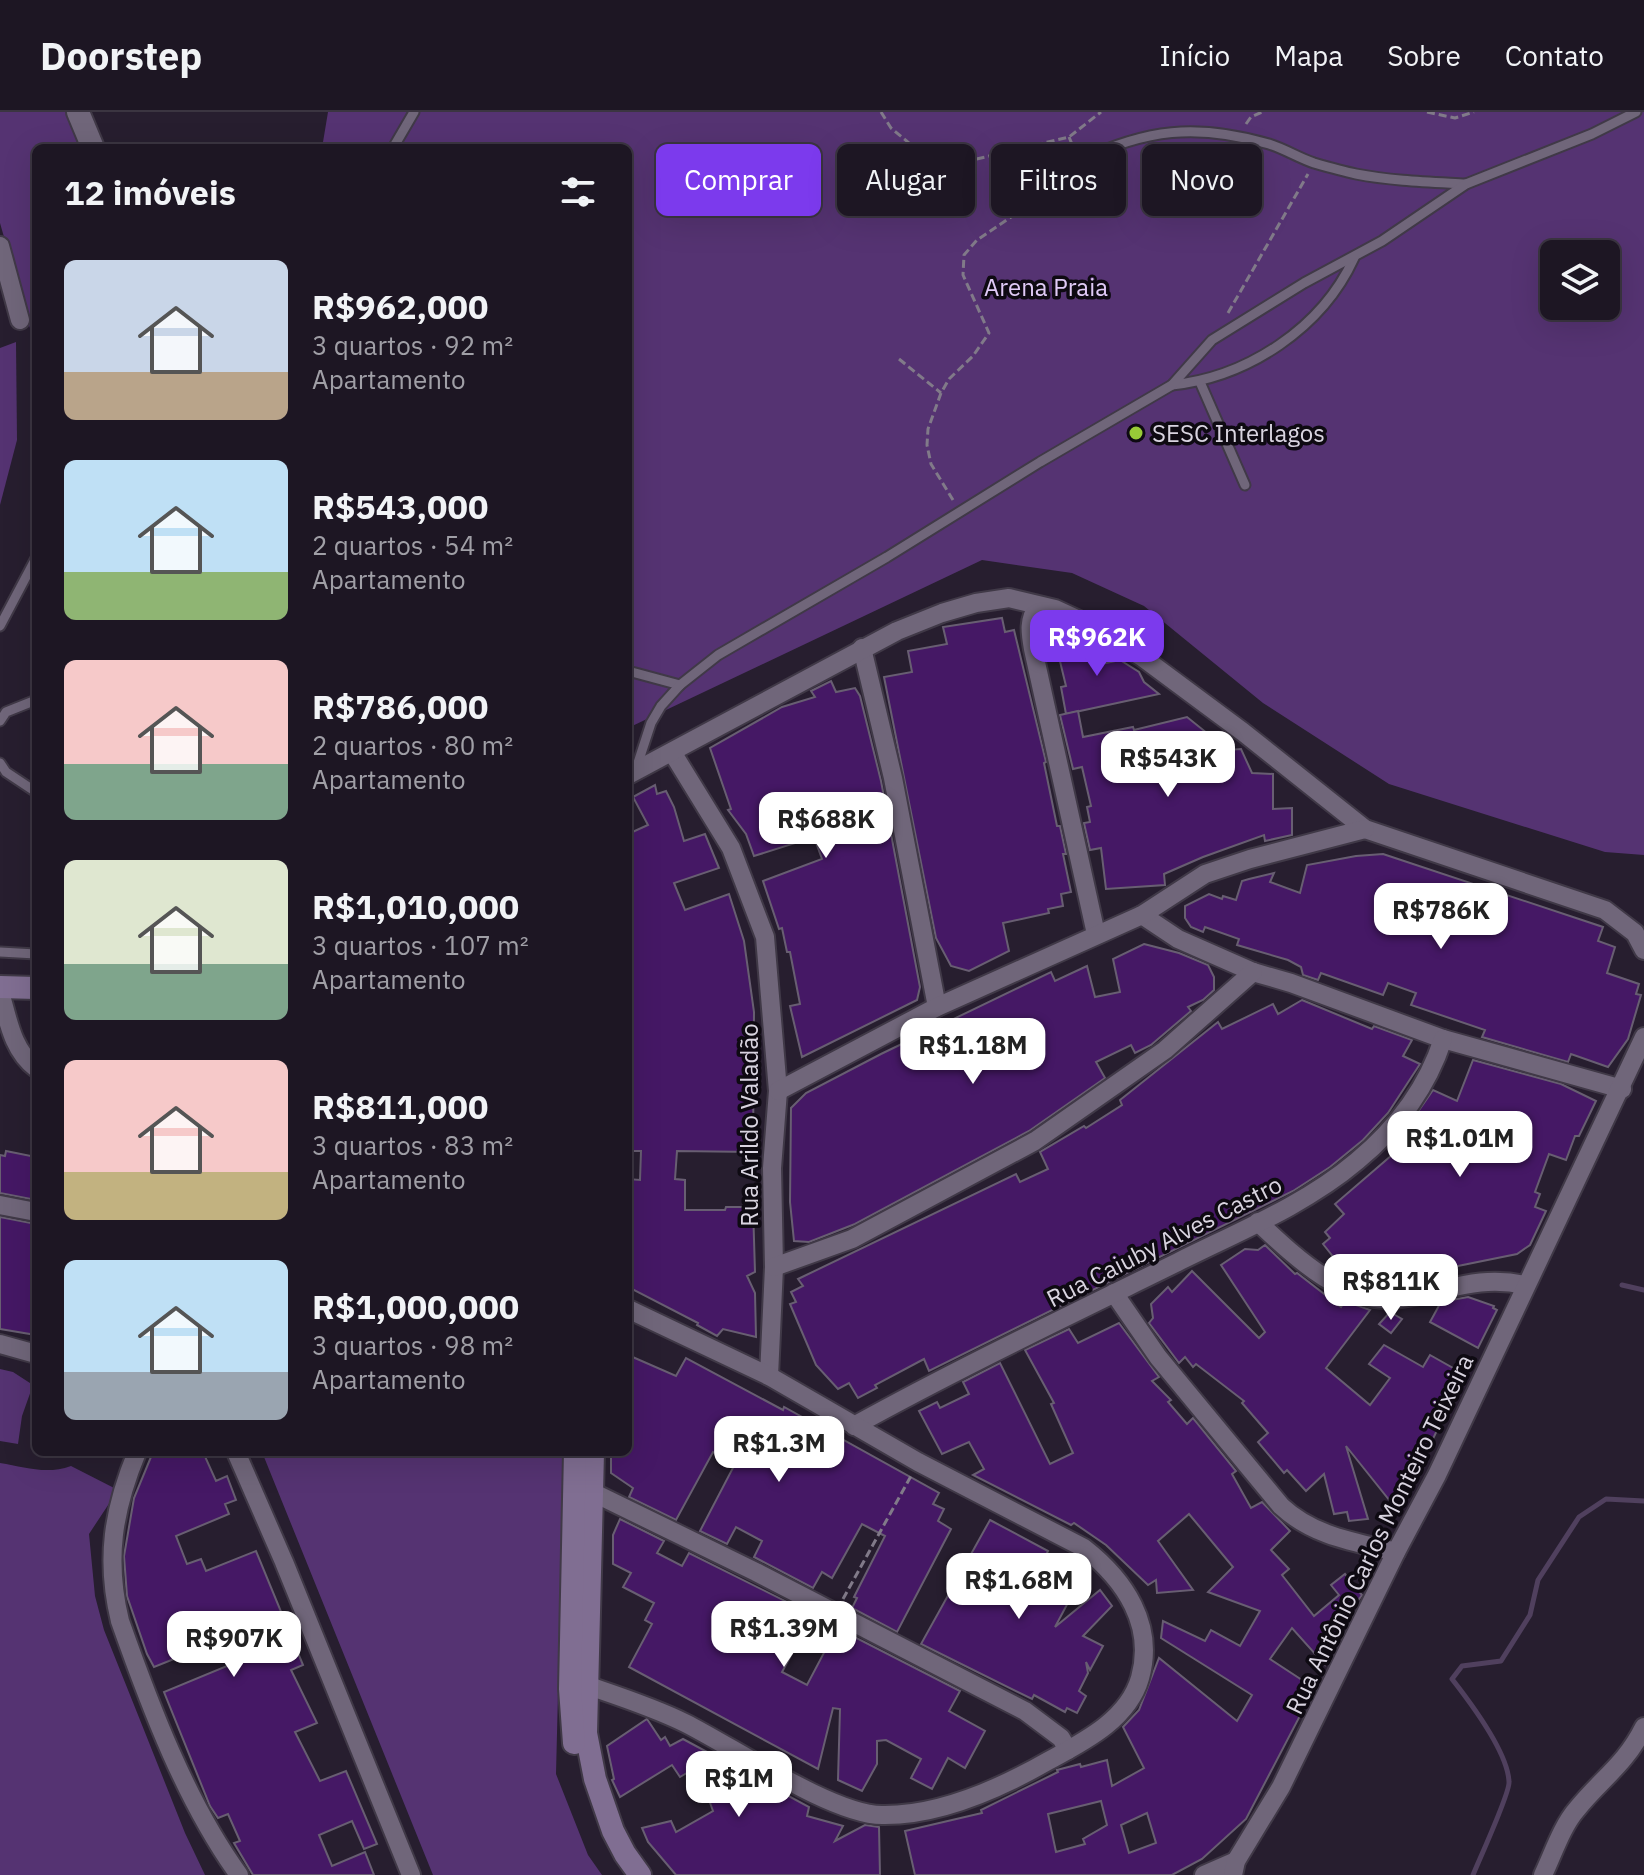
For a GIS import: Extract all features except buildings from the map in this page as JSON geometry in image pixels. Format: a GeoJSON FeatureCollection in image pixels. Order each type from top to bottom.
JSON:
{"type":"FeatureCollection","features":[{"type":"Feature","properties":{"kind":"main road"},"geometry":{"type":"LineString","coordinates":[[0,990],[32,988]]}},
{"type":"Feature","properties":{"kind":"main road"},"geometry":{"type":"LineString","coordinates":[[576,1456],[583,1491],[575,1749],[588,1801],[603,1841],[624,1875]]}},
{"type":"Feature","properties":{"kind":"main road"},"geometry":{"type":"LineString","coordinates":[[583,1491],[592,1456]]}},
{"type":"Feature","properties":{"kind":"main road"},"geometry":{"type":"LineString","coordinates":[[579,1688],[595,1779],[613,1831],[640,1875]]}},
{"type":"Feature","properties":{"kind":"street"},"geometry":{"type":"LineString","coordinates":[[78,112],[91,144]]}},
{"type":"Feature","properties":{"kind":"street"},"geometry":{"type":"LineString","coordinates":[[0,246],[20,320]]}},
{"type":"Feature","properties":{"kind":"street"},"geometry":{"type":"LineString","coordinates":[[632,773],[862,648],[942,613],[1009,598],[1055,609],[1094,627],[1142,657],[1365,829],[1605,910],[1635,933],[1644,950]]}},
{"type":"Feature","properties":{"kind":"street"},"geometry":{"type":"LineString","coordinates":[[1038,606],[1032,615],[1030,630],[1033,649],[1096,934]]}},
{"type":"Feature","properties":{"kind":"street"},"geometry":{"type":"LineString","coordinates":[[862,648],[893,778],[937,1007]]}},
{"type":"Feature","properties":{"kind":"street","name":"Rua Arildo Valadão"},"geometry":{"type":"LineString","coordinates":[[672,752],[731,848],[765,937],[778,1091],[772,1168],[774,1267],[769,1376]]}},
{"type":"Feature","properties":{"kind":"street"},"geometry":{"type":"LineString","coordinates":[[778,1091],[937,1007],[1142,915],[1205,874],[1365,829]]}},
{"type":"Feature","properties":{"kind":"street"},"geometry":{"type":"LineString","coordinates":[[1142,915],[1178,939],[1253,972],[1443,1039],[1622,1089]]}},
{"type":"Feature","properties":{"kind":"street"},"geometry":{"type":"LineString","coordinates":[[774,1267],[852,1239],[1035,1141],[1165,1050],[1253,972]]}},
{"type":"Feature","properties":{"kind":"street"},"geometry":{"type":"LineString","coordinates":[[0,990],[15,1044],[32,1065]]}},
{"type":"Feature","properties":{"kind":"street","name":"Rua Antônio Carlos Monteiro Teixeira"},"geometry":{"type":"LineString","coordinates":[[1234,1868],[1281,1787],[1437,1475],[1644,1037]]}},
{"type":"Feature","properties":{"kind":"street","name":"Rua Caiuby Alves Castro"},"geometry":{"type":"LineString","coordinates":[[854,1426],[1258,1222],[1334,1179],[1377,1142],[1423,1087],[1443,1039]]}},
{"type":"Feature","properties":{"kind":"street"},"geometry":{"type":"LineString","coordinates":[[0,1205],[32,1211]]}},
{"type":"Feature","properties":{"kind":"street"},"geometry":{"type":"LineString","coordinates":[[1258,1222],[1308,1265],[1340,1286],[1362,1295],[1400,1299],[1468,1282],[1490,1280],[1525,1285]]}},
{"type":"Feature","properties":{"kind":"street"},"geometry":{"type":"LineString","coordinates":[[1114,1293],[1158,1357],[1295,1519],[1321,1533],[1396,1552]]}},
{"type":"Feature","properties":{"kind":"street"},"geometry":{"type":"LineString","coordinates":[[579,1688],[683,1722],[818,1794],[851,1809],[879,1816],[911,1814],[949,1804],[1017,1778],[1068,1750],[1102,1729],[1125,1706],[1139,1682],[1143,1662],[1140,1617],[1106,1565],[1084,1548],[918,1462],[769,1376],[632,1311]]}},
{"type":"Feature","properties":{"kind":"street"},"geometry":{"type":"LineString","coordinates":[[0,1344],[32,1353]]}},
{"type":"Feature","properties":{"kind":"street"},"geometry":{"type":"LineString","coordinates":[[136,1456],[113,1529],[112,1571],[120,1621],[188,1790],[239,1875]]}},
{"type":"Feature","properties":{"kind":"street"},"geometry":{"type":"LineString","coordinates":[[238,1456],[411,1875]]}},
{"type":"Feature","properties":{"kind":"street"},"geometry":{"type":"LineString","coordinates":[[583,1491],[835,1613],[1025,1711],[1061,1738],[1068,1750]]}},
{"type":"Feature","properties":{"kind":"street"},"geometry":{"type":"LineString","coordinates":[[1543,1875],[1575,1810],[1633,1749],[1644,1727]]}},
{"type":"Feature","properties":{"kind":"street"},"geometry":{"type":"LineString","coordinates":[[1204,1875],[1234,1868]]}},
{"type":"Feature","properties":{"kind":"lane"},"geometry":{"type":"LineString","coordinates":[[395,144],[414,112]]}},
{"type":"Feature","properties":{"kind":"lane"},"geometry":{"type":"LineString","coordinates":[[632,771],[661,706],[680,685],[718,655],[1172,385],[1212,340],[1304,283],[1354,257],[1466,184],[1592,134],[1636,112]]}},
{"type":"Feature","properties":{"kind":"lane"},"geometry":{"type":"LineString","coordinates":[[1118,144],[1156,133],[1237,136],[1272,145],[1314,163],[1357,174],[1466,184]]}},
{"type":"Feature","properties":{"kind":"lane"},"geometry":{"type":"LineString","coordinates":[[1172,385],[1200,382],[1233,369],[1300,330],[1326,305],[1346,276],[1354,257]]}},
{"type":"Feature","properties":{"kind":"lane"},"geometry":{"type":"LineString","coordinates":[[1200,382],[1245,485]]}},
{"type":"Feature","properties":{"kind":"lane"},"geometry":{"type":"LineString","coordinates":[[0,626],[32,566]]}},
{"type":"Feature","properties":{"kind":"lane"},"geometry":{"type":"LineString","coordinates":[[632,672],[680,685]]}},
{"type":"Feature","properties":{"kind":"lane"},"geometry":{"type":"LineString","coordinates":[[0,721],[6,712],[32,702]]}},
{"type":"Feature","properties":{"kind":"lane"},"geometry":{"type":"LineString","coordinates":[[0,763],[6,772],[32,789]]}},
{"type":"Feature","properties":{"kind":"lane"},"geometry":{"type":"LineString","coordinates":[[0,952],[32,954]]}},
{"type":"Feature","properties":{"kind":"path"},"geometry":{"type":"LineString","coordinates":[[881,112],[891,128],[939,168],[1069,137],[1101,112]]}},
{"type":"Feature","properties":{"kind":"path"},"geometry":{"type":"LineString","coordinates":[[1237,136],[1251,117],[1262,112]]}},
{"type":"Feature","properties":{"kind":"path"},"geometry":{"type":"LineString","coordinates":[[1427,112],[1455,118],[1474,112]]}},
{"type":"Feature","properties":{"kind":"path"},"geometry":{"type":"LineString","coordinates":[[1212,340],[1314,163]]}},
{"type":"Feature","properties":{"kind":"path"},"geometry":{"type":"LineString","coordinates":[[959,513],[931,464],[927,445],[932,413],[959,367],[973,356],[989,333],[963,275],[964,255],[977,240],[1013,216]]}},
{"type":"Feature","properties":{"kind":"path"},"geometry":{"type":"LineString","coordinates":[[899,359],[941,393]]}},
{"type":"Feature","properties":{"kind":"path"},"geometry":{"type":"LineString","coordinates":[[835,1613],[918,1462]]}},
{"type":"Feature","properties":{"kind":"green space"},"geometry":{"type":"Polygon","coordinates":[[[0,112],[67,112],[79,144],[32,144],[32,335],[0,223],[0,112]]]}},
{"type":"Feature","properties":{"kind":"green space","name":"SESC Interlagos"},"geometry":{"type":"Polygon","coordinates":[[[328,112],[1644,112],[1644,855],[1605,852],[1389,784],[1263,703],[1144,606],[1072,573],[982,560],[632,726],[632,144],[323,144],[328,112]]]}},
{"type":"Feature","properties":{"kind":"green space"},"geometry":{"type":"Polygon","coordinates":[[[16,342],[17,440],[0,505],[0,348],[16,342]]]}},
{"type":"Feature","properties":{"kind":"green space"},"geometry":{"type":"Polygon","coordinates":[[[0,1369],[13,1372],[32,1384],[32,1388],[22,1416],[18,1444],[0,1441],[0,1369]]]}},
{"type":"Feature","properties":{"kind":"green space"},"geometry":{"type":"Polygon","coordinates":[[[264,1456],[564,1456],[556,1774],[588,1855],[602,1875],[433,1875],[264,1456]]]}},
{"type":"Feature","properties":{"kind":"green space"},"geometry":{"type":"Polygon","coordinates":[[[0,1463],[44,1470],[71,1466],[118,1490],[89,1534],[95,1596],[104,1630],[185,1833],[205,1875],[0,1875],[0,1463]]]}},
{"type":"Feature","properties":{"kind":"waterway"},"geometry":{"type":"LineString","coordinates":[[1622,1285],[1644,1290]]}},
{"type":"Feature","properties":{"kind":"waterway"},"geometry":{"type":"LineString","coordinates":[[1473,1875],[1500,1812],[1509,1782],[1495,1742],[1452,1679],[1462,1666],[1501,1661],[1530,1615],[1538,1580],[1579,1517],[1606,1499],[1644,1501]]}},
{"type":"Feature","properties":{"kind":"place","name":"SESC Interlagos"},"geometry":{"type":"Point","coordinates":[1136,433]}},
{"type":"Feature","properties":{"kind":"park label","name":"Arena Praia"},"geometry":{"type":"Point","coordinates":[1046,287]}}]}
